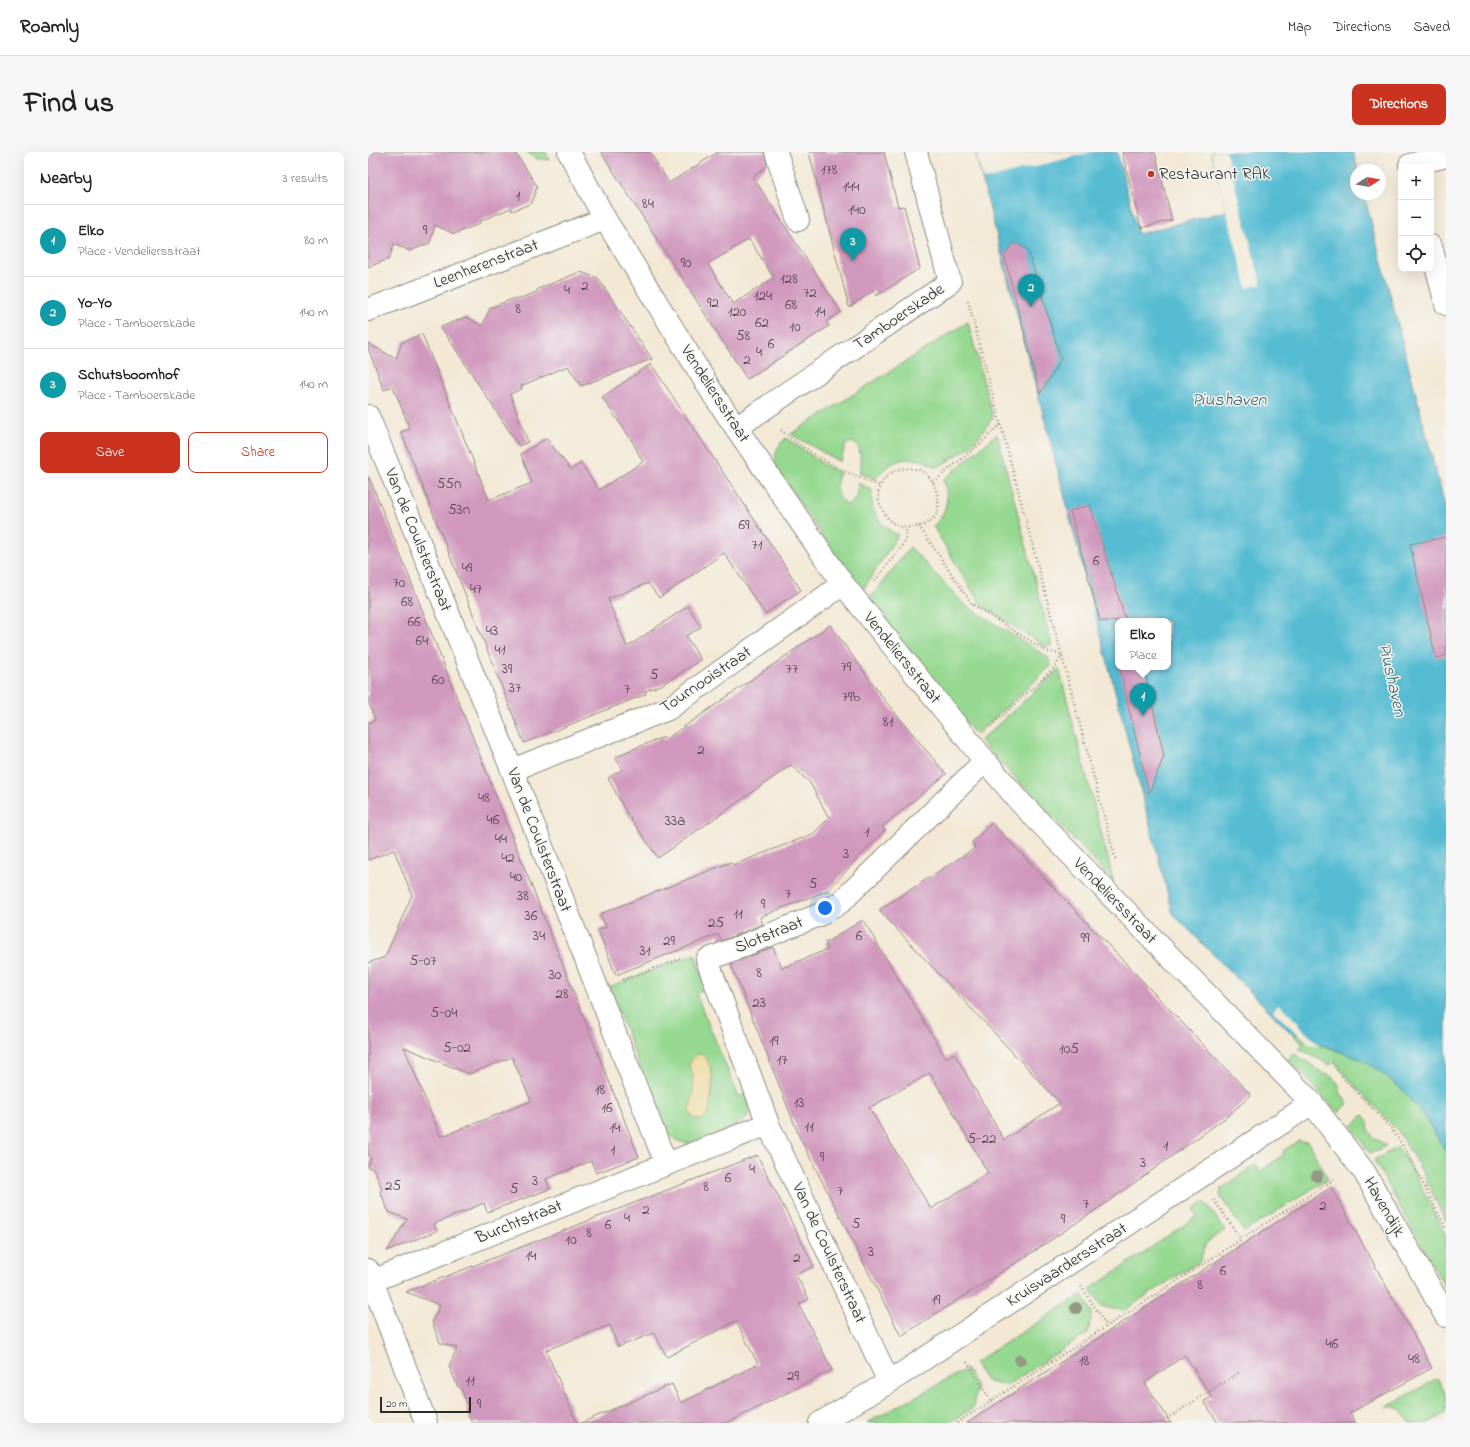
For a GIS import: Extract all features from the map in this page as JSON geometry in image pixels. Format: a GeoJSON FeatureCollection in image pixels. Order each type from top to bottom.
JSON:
{"type":"FeatureCollection","features":[{"type":"Feature","properties":{"kind":"street","name":"Vendeliersstraat"},"geometry":{"type":"LineString","coordinates":[[569,152],[605,219],[716,397],[858,604],[985,761],[1022,803],[1312,1103]]}},
{"type":"Feature","properties":{"kind":"street"},"geometry":{"type":"LineString","coordinates":[[776,152],[798,220]]}},
{"type":"Feature","properties":{"kind":"street","name":"Tamboerskade"},"geometry":{"type":"LineString","coordinates":[[736,428],[950,282],[916,152]]}},
{"type":"Feature","properties":{"kind":"street"},"geometry":{"type":"LineString","coordinates":[[1409,161],[1446,156]]}},
{"type":"Feature","properties":{"kind":"street","name":"Leenherenstraat"},"geometry":{"type":"LineString","coordinates":[[368,310],[605,219]]}},
{"type":"Feature","properties":{"kind":"street"},"geometry":{"type":"LineString","coordinates":[[1434,258],[1446,304]]}},
{"type":"Feature","properties":{"kind":"street","name":"Van de Coulsterstraat"},"geometry":{"type":"LineString","coordinates":[[368,416],[512,770],[666,1164]]}},
{"type":"Feature","properties":{"kind":"street","name":"Tournooistraat"},"geometry":{"type":"LineString","coordinates":[[512,770],[668,709],[843,584]]}},
{"type":"Feature","properties":{"kind":"street","name":"Slotstraat"},"geometry":{"type":"LineString","coordinates":[[707,960],[824,913],[841,902],[985,761]]}},
{"type":"Feature","properties":{"kind":"street","name":"Van de Coulsterstraat"},"geometry":{"type":"LineString","coordinates":[[707,960],[768,1124],[889,1382]]}},
{"type":"Feature","properties":{"kind":"street","name":"Havendijk"},"geometry":{"type":"LineString","coordinates":[[1312,1103],[1365,1173],[1446,1316]]}},
{"type":"Feature","properties":{"kind":"street","name":"Kruisvaardersstraat"},"geometry":{"type":"LineString","coordinates":[[820,1423],[889,1382],[1312,1103]]}},
{"type":"Feature","properties":{"kind":"street"},"geometry":{"type":"LineString","coordinates":[[666,1164],[768,1124]]}},
{"type":"Feature","properties":{"kind":"street","name":"Burchtstraat"},"geometry":{"type":"LineString","coordinates":[[370,1275],[666,1164]]}},
{"type":"Feature","properties":{"kind":"street"},"geometry":{"type":"LineString","coordinates":[[370,1275],[426,1423]]}},
{"type":"Feature","properties":{"kind":"path"},"geometry":{"type":"LineString","coordinates":[[950,282],[967,298],[1117,863]]}},
{"type":"Feature","properties":{"kind":"path"},"geometry":{"type":"LineString","coordinates":[[760,412],[789,437],[825,460],[861,479],[880,486]]}},
{"type":"Feature","properties":{"kind":"path"},"geometry":{"type":"LineString","coordinates":[[933,482],[974,449],[1001,424]]}},
{"type":"Feature","properties":{"kind":"path"},"geometry":{"type":"LineString","coordinates":[[912,468],[924,471],[933,482],[938,497],[938,510],[933,520],[919,526],[906,528],[895,525],[886,516],[880,506],[878,492],[880,486],[887,475],[900,469],[912,468]]}},
{"type":"Feature","properties":{"kind":"path"},"geometry":{"type":"LineString","coordinates":[[919,526],[972,604],[1046,652],[1063,655]]}},
{"type":"Feature","properties":{"kind":"path"},"geometry":{"type":"LineString","coordinates":[[858,604],[906,540],[906,528]]}},
{"type":"Feature","properties":{"kind":"path"},"geometry":{"type":"LineString","coordinates":[[972,744],[1054,668],[1063,655]]}},
{"type":"Feature","properties":{"kind":"path"},"geometry":{"type":"LineString","coordinates":[[598,990],[695,954],[707,960]]}},
{"type":"Feature","properties":{"kind":"path"},"geometry":{"type":"LineString","coordinates":[[1332,1063],[1345,1080],[1390,1127],[1407,1152],[1446,1229]]}},
{"type":"Feature","properties":{"kind":"path"},"geometry":{"type":"LineString","coordinates":[[957,1423],[1358,1164]]}},
{"type":"Feature","properties":{"kind":"path"},"geometry":{"type":"LineString","coordinates":[[1199,1178],[1241,1239]]}},
{"type":"Feature","properties":{"kind":"path"},"geometry":{"type":"LineString","coordinates":[[1067,1265],[1108,1326]]}},
{"type":"Feature","properties":{"kind":"path"},"geometry":{"type":"LineString","coordinates":[[953,1340],[991,1401]]}},
{"type":"Feature","properties":{"kind":"path"},"geometry":{"type":"LineString","coordinates":[[1160,1423],[1240,1372]]}},
{"type":"Feature","properties":{"kind":"green space"},"geometry":{"type":"Polygon","coordinates":[[[527,152],[546,152],[549,160],[535,158],[527,152]]]}},
{"type":"Feature","properties":{"kind":"green space"},"geometry":{"type":"Polygon","coordinates":[[[968,322],[993,418],[971,446],[937,468],[920,460],[904,459],[889,465],[876,479],[860,473],[859,451],[856,444],[852,442],[846,444],[840,462],[791,434],[968,322]]]}},
{"type":"Feature","properties":{"kind":"green space"},"geometry":{"type":"Polygon","coordinates":[[[997,434],[1052,645],[1046,647],[981,605],[933,526],[938,521],[946,505],[947,499],[943,480],[997,434]]]}},
{"type":"Feature","properties":{"kind":"green space"},"geometry":{"type":"Polygon","coordinates":[[[786,438],[823,464],[840,473],[837,480],[838,491],[840,498],[847,505],[855,499],[858,483],[872,490],[874,511],[877,517],[886,527],[898,535],[861,593],[777,469],[775,460],[776,452],[786,438]]]}},
{"type":"Feature","properties":{"kind":"green space"},"geometry":{"type":"Polygon","coordinates":[[[910,547],[965,605],[1049,658],[1051,666],[976,735],[868,601],[910,547]]]}},
{"type":"Feature","properties":{"kind":"green space"},"geometry":{"type":"Polygon","coordinates":[[[1059,669],[1114,882],[980,741],[1059,669]]]}},
{"type":"Feature","properties":{"kind":"green space"},"geometry":{"type":"Polygon","coordinates":[[[695,954],[706,988],[696,994],[739,1097],[747,1093],[749,1108],[747,1117],[737,1125],[711,1137],[685,1143],[675,1139],[662,1125],[609,987],[695,954]]]}},
{"type":"Feature","properties":{"kind":"green space"},"geometry":{"type":"Polygon","coordinates":[[[1292,1034],[1297,1034],[1305,1041],[1322,1045],[1365,1061],[1401,1088],[1428,1121],[1446,1153],[1446,1222],[1422,1171],[1398,1131],[1354,1085],[1334,1061],[1330,1065],[1299,1049],[1303,1045],[1292,1034]]]}},
{"type":"Feature","properties":{"kind":"green space"},"geometry":{"type":"Polygon","coordinates":[[[1294,1053],[1324,1074],[1329,1074],[1338,1083],[1341,1094],[1348,1104],[1338,1112],[1288,1059],[1294,1053]]]}},
{"type":"Feature","properties":{"kind":"green space"},"geometry":{"type":"Polygon","coordinates":[[[1363,1115],[1368,1123],[1370,1133],[1386,1146],[1370,1154],[1352,1126],[1363,1115]]]}},
{"type":"Feature","properties":{"kind":"green space"},"geometry":{"type":"Polygon","coordinates":[[[1298,1141],[1308,1142],[1328,1179],[1244,1232],[1220,1196],[1221,1189],[1256,1164],[1261,1171],[1284,1154],[1283,1151],[1298,1141]]]}},
{"type":"Feature","properties":{"kind":"green space"},"geometry":{"type":"Polygon","coordinates":[[[1398,1147],[1415,1174],[1446,1237],[1446,1289],[1374,1160],[1398,1147]]]}},
{"type":"Feature","properties":{"kind":"green space"},"geometry":{"type":"Polygon","coordinates":[[[1203,1202],[1209,1207],[1225,1230],[1206,1243],[1200,1261],[1123,1311],[1101,1306],[1090,1289],[1197,1216],[1193,1209],[1203,1202]]]}},
{"type":"Feature","properties":{"kind":"green space"},"geometry":{"type":"Polygon","coordinates":[[[1082,1294],[1092,1312],[1088,1333],[1006,1386],[986,1381],[974,1363],[1082,1294]]]}},
{"type":"Feature","properties":{"kind":"green space"},"geometry":{"type":"Polygon","coordinates":[[[966,1369],[977,1386],[973,1408],[949,1423],[867,1423],[966,1369]]]}},
{"type":"Feature","properties":{"kind":"green space"},"geometry":{"type":"Polygon","coordinates":[[[1437,1378],[1446,1394],[1446,1413],[1428,1423],[1410,1423],[1397,1408],[1385,1408],[1437,1378]]]}},
{"type":"Feature","properties":{"kind":"sand"},"geometry":{"type":"Polygon","coordinates":[[[701,1053],[706,1058],[711,1070],[712,1090],[708,1112],[705,1118],[699,1120],[693,1118],[689,1112],[694,1082],[689,1065],[694,1057],[701,1053]]]}},
{"type":"Feature","properties":{"kind":"water","name":"Piushaven"},"geometry":{"type":"Polygon","coordinates":[[[975,152],[1117,152],[1138,234],[1227,211],[1211,152],[1353,152],[1356,164],[1350,164],[1350,200],[1366,200],[1446,510],[1446,1153],[1428,1121],[1401,1088],[1365,1061],[1322,1045],[1305,1041],[1297,1034],[1292,1034],[1173,914],[975,152]]]}},
{"type":"Feature","properties":{"kind":"pier"},"geometry":{"type":"Polygon","coordinates":[[[976,152],[1092,152],[983,180],[976,152]]]}},
{"type":"Feature","properties":{"kind":"pier"},"geometry":{"type":"Polygon","coordinates":[[[1211,152],[1226,152],[1261,284],[1247,288],[1211,152]]]}},
{"type":"Feature","properties":{"kind":"pier"},"geometry":{"type":"Polygon","coordinates":[[[1279,1004],[1320,1046],[1309,1044],[1273,1011],[1279,1004]]]}},
{"type":"Feature","properties":{"kind":"building"},"geometry":{"type":"Polygon","coordinates":[[[368,152],[515,152],[537,186],[532,203],[512,211],[511,208],[480,221],[479,224],[454,234],[435,225],[430,243],[410,251],[394,244],[389,259],[368,267],[368,152]]]}},
{"type":"Feature","properties":{"kind":"building"},"geometry":{"type":"Polygon","coordinates":[[[601,152],[650,152],[669,183],[718,152],[764,152],[767,166],[753,177],[841,312],[826,322],[829,326],[747,379],[601,152]],[[749,239],[708,264],[733,304],[774,278],[749,239]]]}},
{"type":"Feature","properties":{"kind":"building"},"geometry":{"type":"Polygon","coordinates":[[[809,152],[884,152],[898,207],[904,206],[920,268],[876,296],[873,291],[849,307],[809,152]]]}},
{"type":"Feature","properties":{"kind":"building"},"geometry":{"type":"Polygon","coordinates":[[[1122,152],[1155,152],[1172,220],[1141,228],[1122,152]]]}},
{"type":"Feature","properties":{"kind":"building"},"geometry":{"type":"Polygon","coordinates":[[[1014,243],[1028,250],[1061,359],[1040,394],[1004,255],[1014,243]]]}},
{"type":"Feature","properties":{"kind":"building"},"geometry":{"type":"Polygon","coordinates":[[[580,272],[598,278],[652,359],[581,386],[568,366],[521,386],[522,389],[510,394],[528,442],[519,446],[441,327],[466,317],[482,326],[490,308],[515,298],[518,299],[537,292],[538,289],[580,272]]]}},
{"type":"Feature","properties":{"kind":"building"},"geometry":{"type":"Polygon","coordinates":[[[422,334],[489,500],[532,483],[521,454],[547,438],[571,470],[581,463],[599,490],[643,462],[632,441],[602,397],[651,364],[801,590],[765,614],[724,553],[659,598],[648,583],[608,599],[627,647],[688,606],[701,627],[686,636],[701,660],[661,685],[645,691],[646,694],[524,743],[401,432],[410,429],[393,386],[384,390],[368,348],[368,343],[396,359],[402,342],[422,334]]]}},
{"type":"Feature","properties":{"kind":"building"},"geometry":{"type":"Polygon","coordinates":[[[369,477],[639,1157],[596,1173],[591,1161],[546,1179],[550,1189],[487,1212],[484,1203],[434,1224],[437,1231],[387,1251],[407,1219],[389,1212],[380,1191],[382,1189],[375,1170],[368,1167],[371,1159],[368,1154],[368,963],[385,957],[412,895],[394,850],[368,860],[368,723],[375,720],[368,701],[369,477]],[[404,1047],[441,1137],[531,1101],[512,1057],[469,1074],[404,1047]]]}},
{"type":"Feature","properties":{"kind":"building"},"geometry":{"type":"Polygon","coordinates":[[[1090,505],[1125,618],[1115,618],[1115,621],[1100,621],[1070,511],[1090,505]]]}},
{"type":"Feature","properties":{"kind":"building"},"geometry":{"type":"Polygon","coordinates":[[[1446,537],[1446,656],[1436,658],[1410,544],[1446,537]]]}},
{"type":"Feature","properties":{"kind":"building"},"geometry":{"type":"Polygon","coordinates":[[[830,625],[886,702],[946,774],[882,827],[885,830],[828,890],[760,917],[763,924],[721,941],[719,934],[616,975],[598,930],[606,927],[600,914],[731,862],[733,865],[813,834],[829,818],[810,783],[791,765],[658,858],[626,812],[608,778],[623,769],[615,758],[628,751],[664,737],[665,740],[830,625]]]}},
{"type":"Feature","properties":{"kind":"building"},"geometry":{"type":"Polygon","coordinates":[[[1120,670],[1142,670],[1145,672],[1164,756],[1149,793],[1120,670]]]}},
{"type":"Feature","properties":{"kind":"building"},"geometry":{"type":"Polygon","coordinates":[[[992,823],[1251,1095],[1228,1116],[1106,1203],[1036,1250],[901,1336],[800,1138],[731,964],[773,947],[782,968],[828,949],[825,943],[863,920],[946,1058],[954,1053],[1004,1140],[1060,1103],[879,910],[975,848],[972,842],[992,823]],[[930,1073],[869,1108],[931,1209],[988,1173],[930,1073]]]}},
{"type":"Feature","properties":{"kind":"building"},"geometry":{"type":"Polygon","coordinates":[[[757,1155],[814,1266],[796,1275],[809,1299],[799,1304],[832,1370],[727,1423],[581,1423],[672,1384],[681,1403],[758,1364],[736,1321],[667,1357],[654,1333],[618,1347],[610,1325],[546,1350],[577,1423],[472,1423],[466,1409],[468,1407],[461,1388],[458,1387],[449,1366],[457,1348],[440,1343],[432,1322],[440,1305],[406,1292],[757,1155]]]}},
{"type":"Feature","properties":{"kind":"building"},"geometry":{"type":"Polygon","coordinates":[[[1331,1187],[1432,1368],[1350,1413],[1356,1423],[1218,1423],[1204,1401],[1212,1397],[1185,1355],[1145,1383],[1171,1423],[967,1423],[1331,1187]]]}},
{"type":"Feature","properties":{"kind":"place","name":"Restaurant RAK"},"geometry":{"type":"Point","coordinates":[1151,174]}},
{"type":"Feature","properties":{"kind":"place","name":"Schutsboomhof"},"geometry":{"type":"Point","coordinates":[853,261]}},
{"type":"Feature","properties":{"kind":"place","name":"Yo-Yo"},"geometry":{"type":"Point","coordinates":[1031,307]}},
{"type":"Feature","properties":{"kind":"place","name":"Elko"},"geometry":{"type":"Point","coordinates":[1143,716]}}]}
